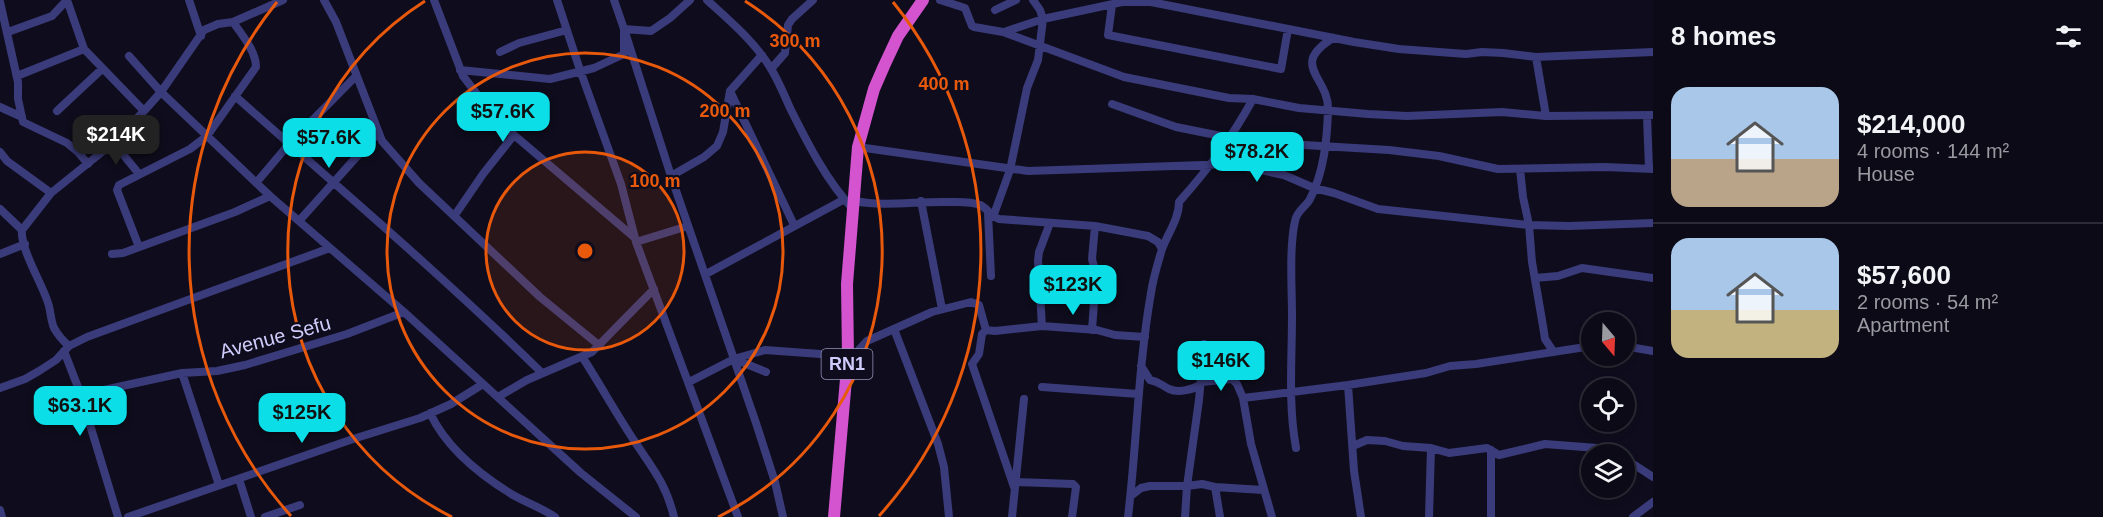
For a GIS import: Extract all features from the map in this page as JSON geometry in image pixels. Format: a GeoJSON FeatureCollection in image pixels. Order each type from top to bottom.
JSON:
{"type":"FeatureCollection","features":[{"type":"Feature","properties":{"kind":"highway","name":"RN1"},"geometry":{"type":"LineString","coordinates":[[834,517],[848,356],[847,284],[851,204],[858,147],[874,89],[884,66],[898,36],[923,0]]}},
{"type":"Feature","properties":{"kind":"street"},"geometry":{"type":"LineString","coordinates":[[8,32],[52,16],[67,0],[84,49],[144,111]]}},
{"type":"Feature","properties":{"kind":"street"},"geometry":{"type":"LineString","coordinates":[[189,0],[201,36]]}},
{"type":"Feature","properties":{"kind":"street"},"geometry":{"type":"LineString","coordinates":[[22,230],[51,193],[113,142],[161,93],[209,27],[233,22],[284,0]]}},
{"type":"Feature","properties":{"kind":"street"},"geometry":{"type":"LineString","coordinates":[[324,0],[336,22],[382,141],[419,183],[540,297],[600,345]]}},
{"type":"Feature","properties":{"kind":"street"},"geometry":{"type":"LineString","coordinates":[[434,0],[466,81],[514,135],[635,240]]}},
{"type":"Feature","properties":{"kind":"street"},"geometry":{"type":"LineString","coordinates":[[557,0],[630,211],[635,240],[738,517]]}},
{"type":"Feature","properties":{"kind":"street"},"geometry":{"type":"LineString","coordinates":[[614,0],[666,156],[670,176],[706,274],[775,482],[783,517]]}},
{"type":"Feature","properties":{"kind":"street"},"geometry":{"type":"LineString","coordinates":[[624,29],[651,31],[690,0]]}},
{"type":"Feature","properties":{"kind":"street"},"geometry":{"type":"LineString","coordinates":[[707,0],[733,21],[762,55],[816,157],[851,204]]}},
{"type":"Feature","properties":{"kind":"street"},"geometry":{"type":"LineString","coordinates":[[771,69],[785,53],[788,25],[813,0]]}},
{"type":"Feature","properties":{"kind":"street"},"geometry":{"type":"LineString","coordinates":[[940,0],[965,8],[972,26],[1003,33],[1124,77],[1229,98],[1253,99],[1328,111],[1407,116],[1502,112],[1546,116],[1650,116],[1651,169],[1605,167],[1498,169],[1439,156],[1325,145],[1251,142],[1176,127],[1112,104]]}},
{"type":"Feature","properties":{"kind":"street"},"geometry":{"type":"LineString","coordinates":[[995,10],[1016,0]]}},
{"type":"Feature","properties":{"kind":"street"},"geometry":{"type":"LineString","coordinates":[[991,276],[991,215],[1010,170],[1020,116],[1040,47],[1043,19],[1033,0]]}},
{"type":"Feature","properties":{"kind":"street"},"geometry":{"type":"LineString","coordinates":[[1003,33],[1043,19],[1113,5],[1122,1],[1151,2],[1400,49],[1466,54],[1503,53],[1536,57],[1653,52]]}},
{"type":"Feature","properties":{"kind":"street"},"geometry":{"type":"LineString","coordinates":[[0,2],[17,76],[22,117],[26,124],[74,147],[88,164]]}},
{"type":"Feature","properties":{"kind":"street"},"geometry":{"type":"LineString","coordinates":[[1113,5],[1108,35],[1281,69],[1288,29]]}},
{"type":"Feature","properties":{"kind":"street"},"geometry":{"type":"LineString","coordinates":[[139,247],[117,190],[119,185],[190,149],[207,136],[256,67],[250,48],[233,22]]}},
{"type":"Feature","properties":{"kind":"street"},"geometry":{"type":"LineString","coordinates":[[460,70],[550,79],[594,68],[624,54],[624,29]]}},
{"type":"Feature","properties":{"kind":"street"},"geometry":{"type":"LineString","coordinates":[[500,52],[567,30]]}},
{"type":"Feature","properties":{"kind":"street"},"geometry":{"type":"LineString","coordinates":[[1296,448],[1291,391],[1292,257],[1295,220],[1300,209],[1309,201],[1323,163],[1328,95],[1312,67],[1317,50],[1333,38]]}},
{"type":"Feature","properties":{"kind":"street"},"geometry":{"type":"LineString","coordinates":[[17,76],[84,49]]}},
{"type":"Feature","properties":{"kind":"street"},"geometry":{"type":"LineString","coordinates":[[670,176],[704,158],[717,146],[723,132],[730,92],[762,55]]}},
{"type":"Feature","properties":{"kind":"street"},"geometry":{"type":"LineString","coordinates":[[129,56],[161,93],[270,196],[404,312],[581,473],[636,517]]}},
{"type":"Feature","properties":{"kind":"street"},"geometry":{"type":"LineString","coordinates":[[1536,57],[1546,116]]}},
{"type":"Feature","properties":{"kind":"street"},"geometry":{"type":"LineString","coordinates":[[57,111],[102,69]]}},
{"type":"Feature","properties":{"kind":"street"},"geometry":{"type":"LineString","coordinates":[[466,81],[475,71]]}},
{"type":"Feature","properties":{"kind":"street"},"geometry":{"type":"LineString","coordinates":[[256,183],[289,144],[356,76]]}},
{"type":"Feature","properties":{"kind":"street"},"geometry":{"type":"LineString","coordinates":[[730,92],[794,225]]}},
{"type":"Feature","properties":{"kind":"street"},"geometry":{"type":"LineString","coordinates":[[235,96],[487,318],[543,373]]}},
{"type":"Feature","properties":{"kind":"street"},"geometry":{"type":"LineString","coordinates":[[1128,517],[1137,394],[1144,337],[1151,291],[1162,249],[1179,214],[1179,202],[1213,164],[1238,127],[1253,99]]}},
{"type":"Feature","properties":{"kind":"street"},"geometry":{"type":"LineString","coordinates":[[0,107],[22,117]]}},
{"type":"Feature","properties":{"kind":"street"},"geometry":{"type":"LineString","coordinates":[[299,221],[378,133]]}},
{"type":"Feature","properties":{"kind":"street"},"geometry":{"type":"LineString","coordinates":[[455,215],[483,174],[514,135]]}},
{"type":"Feature","properties":{"kind":"street"},"geometry":{"type":"LineString","coordinates":[[113,142],[139,174]]}},
{"type":"Feature","properties":{"kind":"street"},"geometry":{"type":"LineString","coordinates":[[858,147],[1028,171],[1232,164],[1284,175],[1314,188],[1378,208],[1529,225],[1653,223]]}},
{"type":"Feature","properties":{"kind":"street"},"geometry":{"type":"LineString","coordinates":[[0,152],[8,161],[51,193]]}},
{"type":"Feature","properties":{"kind":"street"},"geometry":{"type":"LineString","coordinates":[[1520,169],[1545,339],[1553,351]]}},
{"type":"Feature","properties":{"kind":"street"},"geometry":{"type":"LineString","coordinates":[[112,254],[123,253],[235,212],[270,196]]}},
{"type":"Feature","properties":{"kind":"street"},"geometry":{"type":"LineString","coordinates":[[921,201],[942,309]]}},
{"type":"Feature","properties":{"kind":"street"},"geometry":{"type":"LineString","coordinates":[[706,274],[794,225],[851,204],[921,201],[968,203],[982,206],[999,219],[1095,226],[1148,236],[1158,242],[1162,249]]}},
{"type":"Feature","properties":{"kind":"street"},"geometry":{"type":"LineString","coordinates":[[0,209],[22,230],[33,272],[47,300],[52,324],[66,348],[118,517]]}},
{"type":"Feature","properties":{"kind":"street"},"geometry":{"type":"LineString","coordinates":[[1042,326],[1038,261],[1050,222]]}},
{"type":"Feature","properties":{"kind":"street"},"geometry":{"type":"LineString","coordinates":[[635,240],[688,226]]}},
{"type":"Feature","properties":{"kind":"street"},"geometry":{"type":"LineString","coordinates":[[1092,330],[1096,275],[1092,259],[1095,226]]}},
{"type":"Feature","properties":{"kind":"street"},"geometry":{"type":"LineString","coordinates":[[0,254],[25,244]]}},
{"type":"Feature","properties":{"kind":"street"},"geometry":{"type":"LineString","coordinates":[[0,388],[25,379],[56,360],[66,348],[112,327],[330,248]]}},
{"type":"Feature","properties":{"kind":"street"},"geometry":{"type":"LineString","coordinates":[[1535,278],[1558,276],[1582,268],[1653,278]]}},
{"type":"Feature","properties":{"kind":"street"},"geometry":{"type":"LineString","coordinates":[[498,397],[527,380],[583,358],[600,345],[654,290]]}},
{"type":"Feature","properties":{"kind":"street"},"geometry":{"type":"LineString","coordinates":[[688,382],[734,359],[773,350],[848,356],[857,352],[867,341],[894,329],[942,309],[971,302],[977,303],[980,308],[986,330]]}},
{"type":"Feature","properties":{"kind":"street","name":"Avenue Sefu"},"geometry":{"type":"LineString","coordinates":[[81,395],[182,373],[217,371],[245,365],[347,334],[404,312]]}},
{"type":"Feature","properties":{"kind":"street"},"geometry":{"type":"LineString","coordinates":[[1014,485],[972,364],[979,354],[982,334],[986,330],[1042,326],[1092,330],[1126,337],[1144,337]]}},
{"type":"Feature","properties":{"kind":"street"},"geometry":{"type":"LineString","coordinates":[[894,329],[938,444],[944,467],[949,517]]}},
{"type":"Feature","properties":{"kind":"street"},"geometry":{"type":"LineString","coordinates":[[1185,517],[1204,344]]}},
{"type":"Feature","properties":{"kind":"street"},"geometry":{"type":"LineString","coordinates":[[1243,398],[1348,385],[1434,371],[1450,366],[1581,347]]}},
{"type":"Feature","properties":{"kind":"street"},"geometry":{"type":"LineString","coordinates":[[1635,348],[1653,351]]}},
{"type":"Feature","properties":{"kind":"street"},"geometry":{"type":"LineString","coordinates":[[583,358],[657,473],[670,500],[674,517]]}},
{"type":"Feature","properties":{"kind":"street"},"geometry":{"type":"LineString","coordinates":[[734,359],[766,372]]}},
{"type":"Feature","properties":{"kind":"street"},"geometry":{"type":"LineString","coordinates":[[1141,366],[1150,380],[1162,382],[1170,389],[1185,390],[1200,384],[1232,379],[1237,384],[1243,398],[1251,444],[1272,517]]}},
{"type":"Feature","properties":{"kind":"street"},"geometry":{"type":"LineString","coordinates":[[182,373],[219,485]]}},
{"type":"Feature","properties":{"kind":"street"},"geometry":{"type":"LineString","coordinates":[[128,517],[430,413],[451,404],[483,384]]}},
{"type":"Feature","properties":{"kind":"street"},"geometry":{"type":"LineString","coordinates":[[1348,385],[1356,496],[1361,517]]}},
{"type":"Feature","properties":{"kind":"street"},"geometry":{"type":"LineString","coordinates":[[1042,387],[1137,394]]}},
{"type":"Feature","properties":{"kind":"street"},"geometry":{"type":"LineString","coordinates":[[1012,517],[1024,399]]}},
{"type":"Feature","properties":{"kind":"street"},"geometry":{"type":"LineString","coordinates":[[430,413],[444,436],[472,466],[514,496],[555,517]]}},
{"type":"Feature","properties":{"kind":"street"},"geometry":{"type":"LineString","coordinates":[[1353,446],[1367,441],[1390,442],[1449,453],[1481,448],[1499,454],[1545,444],[1581,447]]}},
{"type":"Feature","properties":{"kind":"street"},"geometry":{"type":"LineString","coordinates":[[1429,517],[1431,448]]}},
{"type":"Feature","properties":{"kind":"street"},"geometry":{"type":"LineString","coordinates":[[1491,450],[1491,517]]}},
{"type":"Feature","properties":{"kind":"street"},"geometry":{"type":"LineString","coordinates":[[1635,465],[1653,477]]}},
{"type":"Feature","properties":{"kind":"street"},"geometry":{"type":"LineString","coordinates":[[239,479],[251,517]]}},
{"type":"Feature","properties":{"kind":"street"},"geometry":{"type":"LineString","coordinates":[[1014,485],[1073,484],[1076,487],[1072,517]]}},
{"type":"Feature","properties":{"kind":"street"},"geometry":{"type":"LineString","coordinates":[[1131,496],[1145,487],[1202,484],[1263,490]]}},
{"type":"Feature","properties":{"kind":"street"},"geometry":{"type":"LineString","coordinates":[[1215,487],[1220,517]]}},
{"type":"Feature","properties":{"kind":"street"},"geometry":{"type":"LineString","coordinates":[[1633,517],[1653,502]]}},
{"type":"Feature","properties":{"kind":"street"},"geometry":{"type":"LineString","coordinates":[[266,517],[300,505]]}},
{"type":"Feature","properties":{"kind":"street"},"geometry":{"type":"LineString","coordinates":[[0,510],[2,517]]}}]}
